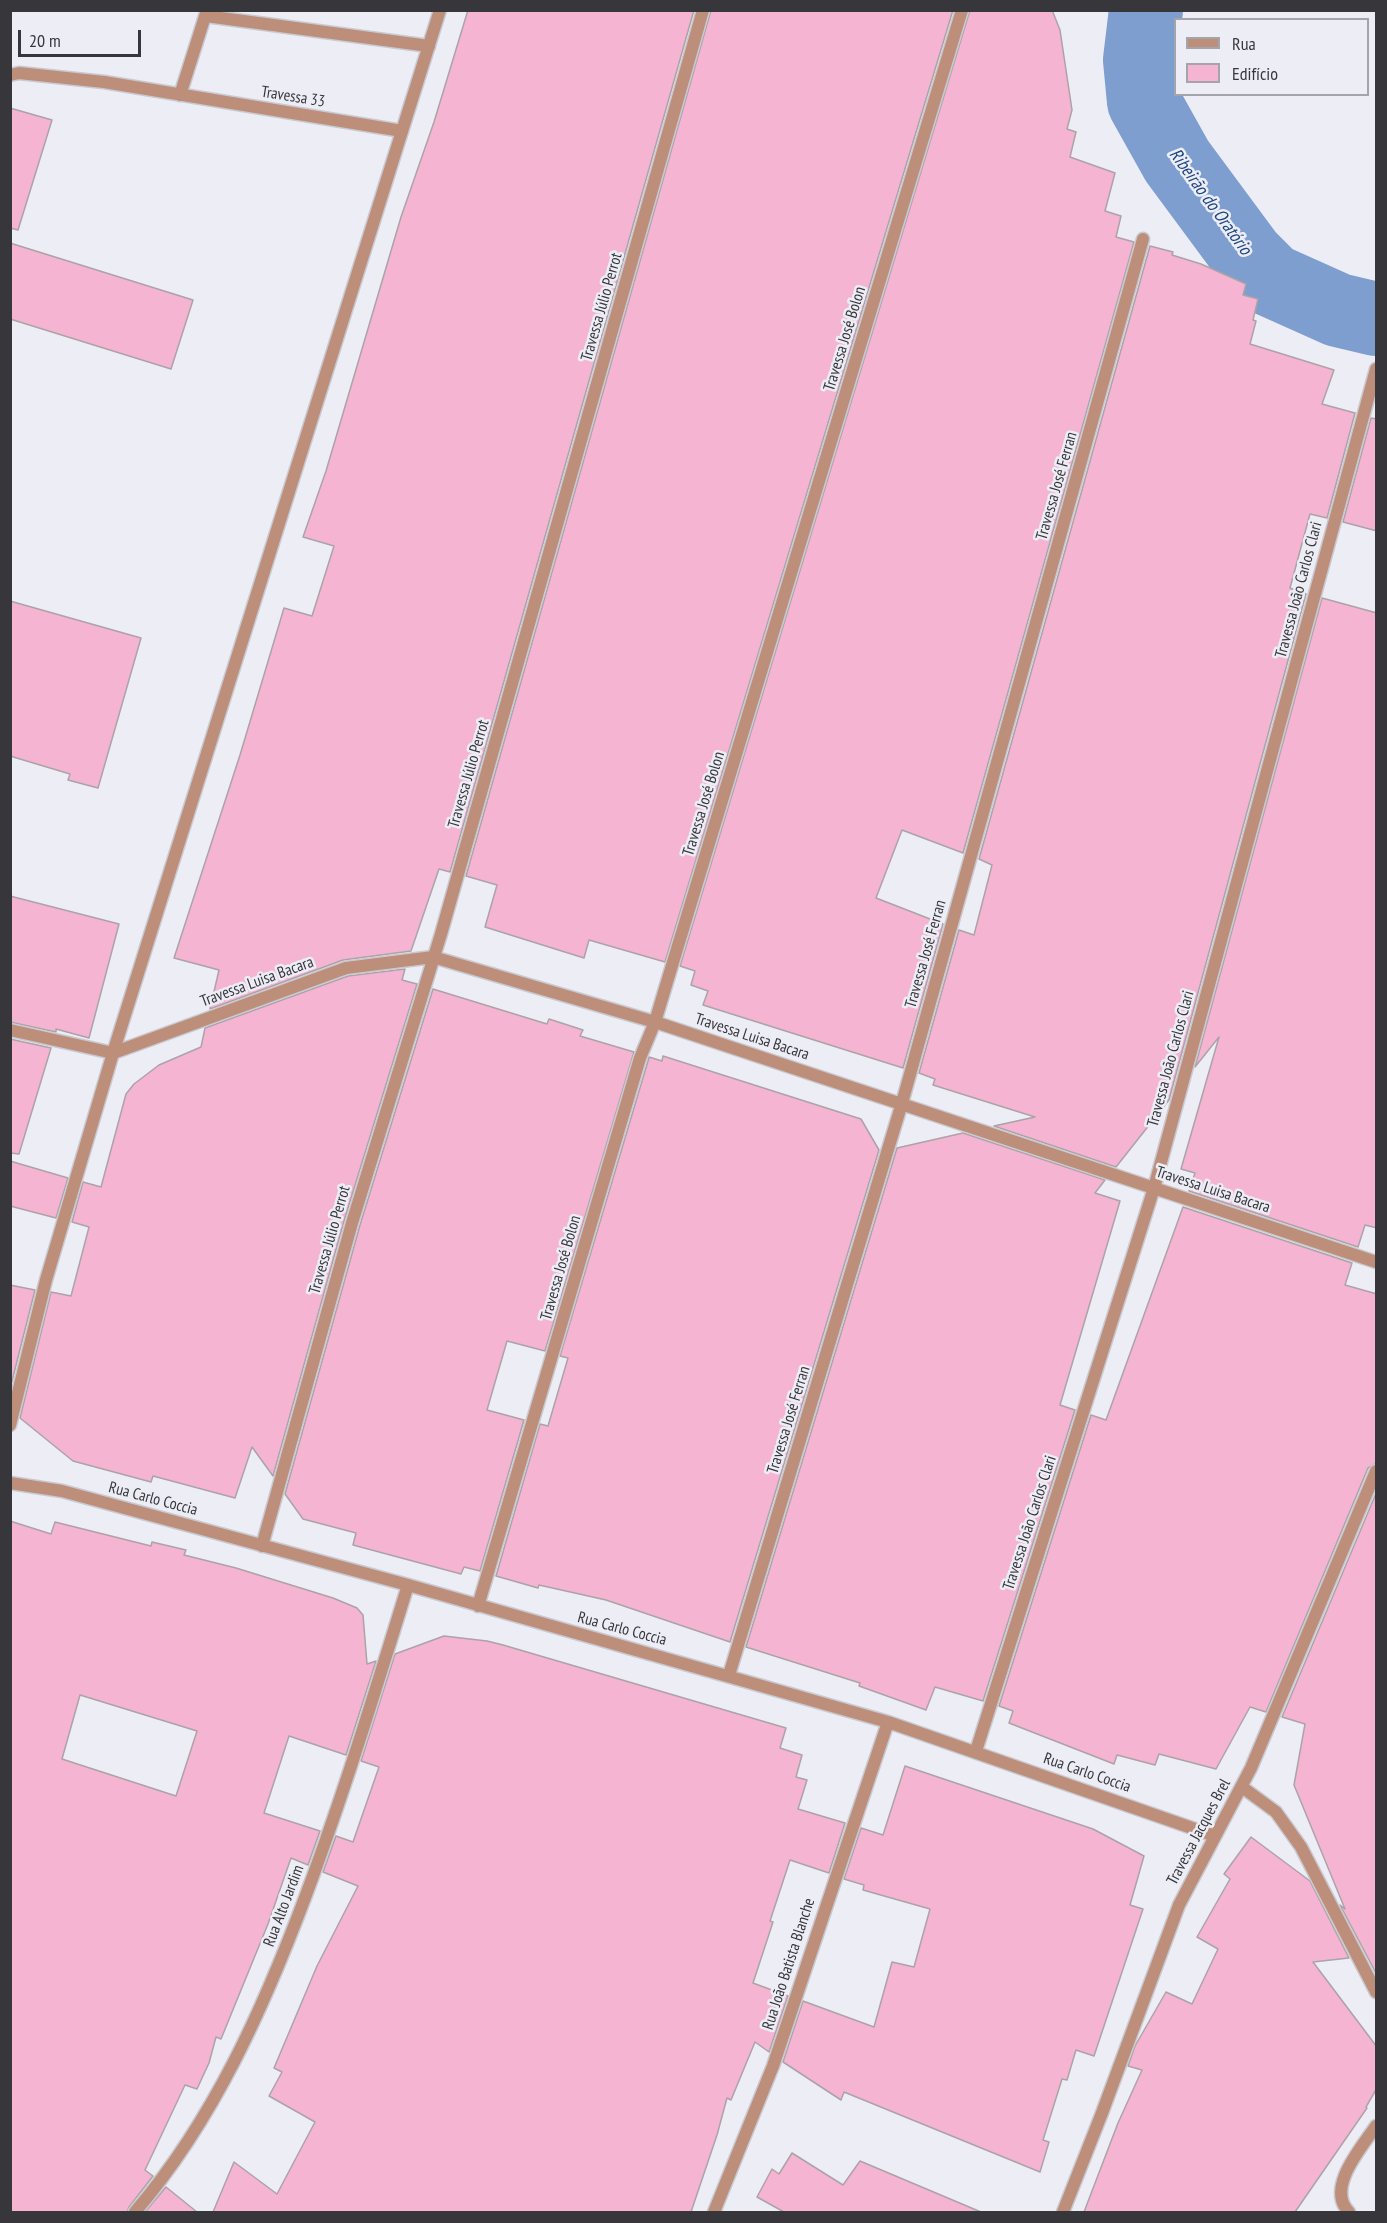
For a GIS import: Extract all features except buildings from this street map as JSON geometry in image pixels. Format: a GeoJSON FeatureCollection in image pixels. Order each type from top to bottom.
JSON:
{"type":"FeatureCollection","features":[{"type":"Feature","properties":{"kind":"street"},"geometry":{"type":"LineString","coordinates":[[10,1425],[46,1280],[113,1053],[440,10]]}},
{"type":"Feature","properties":{"kind":"street","name":"Travessa Júlio Perrot"},"geometry":{"type":"LineString","coordinates":[[262,1546],[352,1223],[433,957],[703,10]]}},
{"type":"Feature","properties":{"kind":"street","name":"Travessa José Bolon"},"geometry":{"type":"LineString","coordinates":[[478,1606],[640,1059],[655,1022],[962,10]]}},
{"type":"Feature","properties":{"kind":"street"},"geometry":{"type":"LineString","coordinates":[[180,95],[207,13],[429,46]]}},
{"type":"Feature","properties":{"kind":"street","name":"Travessa 33"},"geometry":{"type":"LineString","coordinates":[[10,75],[104,82],[402,131]]}},
{"type":"Feature","properties":{"kind":"street","name":"Travessa José Ferran"},"geometry":{"type":"LineString","coordinates":[[729,1675],[902,1104],[1143,239]]}},
{"type":"Feature","properties":{"kind":"street","name":"Travessa João Carlos Clari"},"geometry":{"type":"LineString","coordinates":[[975,1751],[1154,1188],[1376,369]]}},
{"type":"Feature","properties":{"kind":"street","name":"Travessa Luisa Bacara"},"geometry":{"type":"LineString","coordinates":[[113,1053],[346,968],[433,957],[655,1022],[1377,1262]]}},
{"type":"Feature","properties":{"kind":"street"},"geometry":{"type":"LineString","coordinates":[[10,1030],[113,1053]]}},
{"type":"Feature","properties":{"kind":"street","name":"Travessa Jacques Brel"},"geometry":{"type":"LineString","coordinates":[[1063,2212],[1179,1905],[1242,1786],[1289,1682],[1377,1471]]}},
{"type":"Feature","properties":{"kind":"street","name":"Rua Carlo Coccia"},"geometry":{"type":"LineString","coordinates":[[10,1483],[62,1491],[729,1675],[888,1722],[1215,1836]]}},
{"type":"Feature","properties":{"kind":"street","name":"Rua Alto Jardim"},"geometry":{"type":"LineString","coordinates":[[135,2212],[155,2190],[208,2112],[276,1975],[323,1848],[367,1718],[408,1585]]}},
{"type":"Feature","properties":{"kind":"street","name":"Rua João Batista Blanche"},"geometry":{"type":"LineString","coordinates":[[714,2212],[773,2066],[888,1722]]}},
{"type":"Feature","properties":{"kind":"street"},"geometry":{"type":"LineString","coordinates":[[1242,1786],[1276,1812],[1301,1846],[1377,1992]]}},
{"type":"Feature","properties":{"kind":"street"},"geometry":{"type":"LineString","coordinates":[[1349,2212],[1341,2196],[1342,2178],[1377,2126]]}},
{"type":"Feature","properties":{"kind":"waterway","name":"Ribeirão do Oratório"},"geometry":{"type":"LineString","coordinates":[[1146,10],[1140,60],[1144,102],[1177,161],[1248,257],[1271,280],[1338,310],[1376,319]]}}]}
